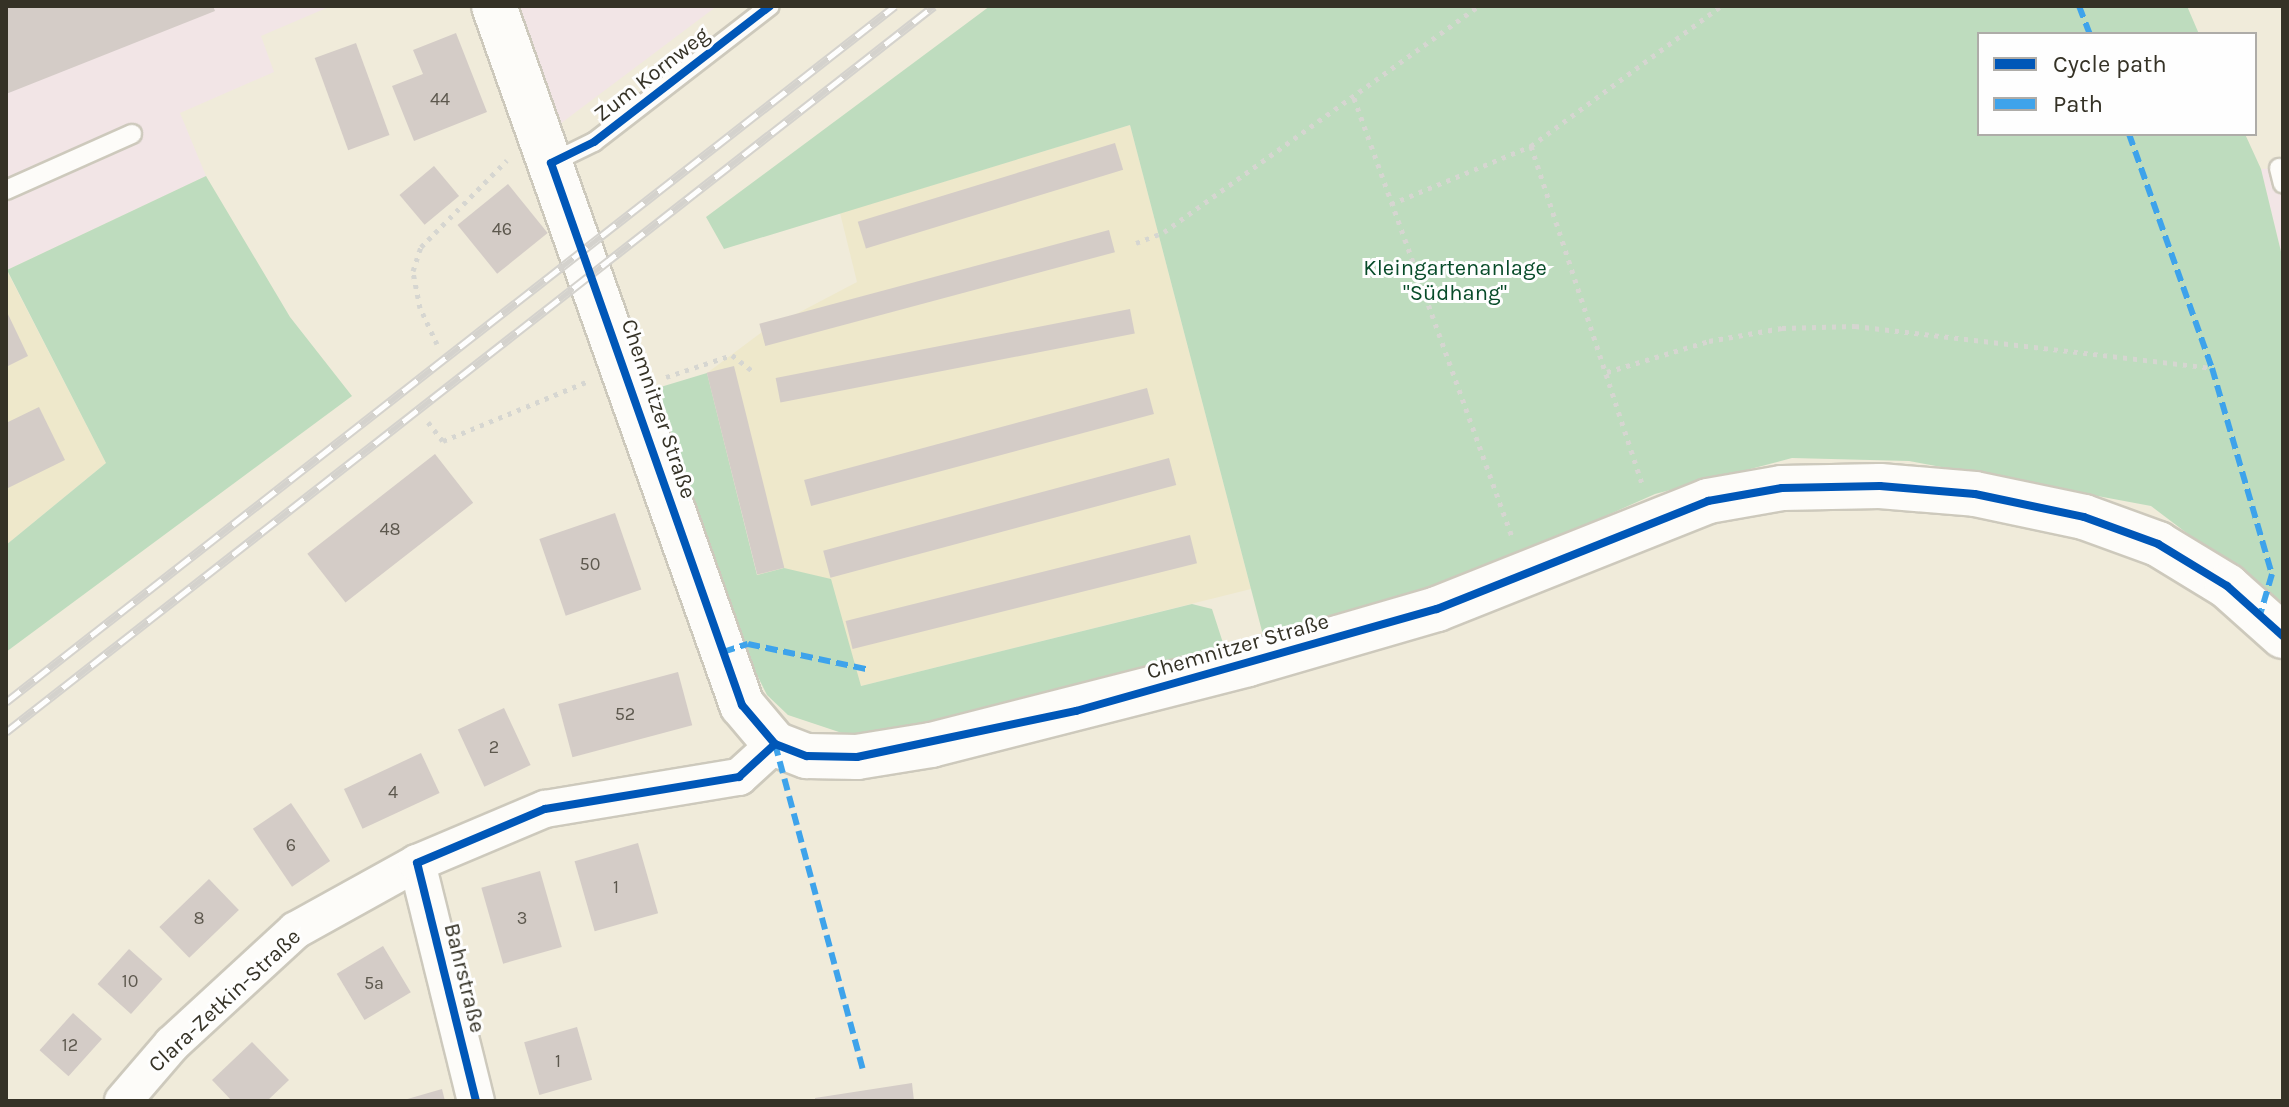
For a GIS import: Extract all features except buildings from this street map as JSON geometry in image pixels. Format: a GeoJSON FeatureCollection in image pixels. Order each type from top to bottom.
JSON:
{"type":"FeatureCollection","features":[{"type":"Feature","properties":{"kind":"street","name":"Chemnitzer Straße"},"geometry":{"type":"LineString","coordinates":[[494,6],[742,705],[775,744],[807,756],[857,757],[931,745],[1248,664],[1437,609],[1708,501],[1782,488],[1880,486],[1975,494],[2084,517],[2158,544],[2227,586],[2283,636]]}},
{"type":"Feature","properties":{"kind":"street","name":"Clara-Zetkin-Straße"},"geometry":{"type":"LineString","coordinates":[[123,1101],[172,1044],[296,930],[417,863],[545,809],[739,777],[775,744]]}},
{"type":"Feature","properties":{"kind":"street","name":"Bahrstraße"},"geometry":{"type":"LineString","coordinates":[[417,863],[476,1101]]}},
{"type":"Feature","properties":{"kind":"lane","name":"Zum Kornweg"},"geometry":{"type":"LineString","coordinates":[[546,146],[594,142],[770,6]]}},
{"type":"Feature","properties":{"kind":"lane"},"geometry":{"type":"LineString","coordinates":[[6,190],[132,134]]}},
{"type":"Feature","properties":{"kind":"path"},"geometry":{"type":"LineString","coordinates":[[1136,243],[1164,232],[1478,6]]}},
{"type":"Feature","properties":{"kind":"path"},"geometry":{"type":"LineString","coordinates":[[1391,204],[1531,146],[1721,6]]}},
{"type":"Feature","properties":{"kind":"path"},"geometry":{"type":"LineString","coordinates":[[1354,98],[1527,575]]}},
{"type":"Feature","properties":{"kind":"path"},"geometry":{"type":"LineString","coordinates":[[437,344],[420,308],[413,271],[421,247],[447,215],[546,146]]}},
{"type":"Feature","properties":{"kind":"path"},"geometry":{"type":"LineString","coordinates":[[1531,146],[1654,521]]}},
{"type":"Feature","properties":{"kind":"path"},"geometry":{"type":"LineString","coordinates":[[1607,372],[1709,341],[1782,328],[1855,326],[2212,368]]}},
{"type":"Feature","properties":{"kind":"path"},"geometry":{"type":"LineString","coordinates":[[428,422],[443,441],[628,377],[732,355],[755,373]]}},
{"type":"Feature","properties":{"kind":"shaded area"},"geometry":{"type":"Polygon","coordinates":[[[6,6],[331,6],[261,36],[274,72],[180,113],[206,176],[7,270],[6,6]]]}},
{"type":"Feature","properties":{"kind":"shaded area"},"geometry":{"type":"Polygon","coordinates":[[[513,6],[717,6],[560,124],[513,6]]]}},
{"type":"Feature","properties":{"kind":"shaded area"},"geometry":{"type":"Polygon","coordinates":[[[1130,125],[1251,589],[861,686],[784,568],[758,575],[707,373],[762,332],[857,282],[840,213],[1130,125]]]}},
{"type":"Feature","properties":{"kind":"shaded area"},"geometry":{"type":"Polygon","coordinates":[[[2279,168],[2283,173],[2283,260],[2261,169],[2279,168]]]}},
{"type":"Feature","properties":{"kind":"shaded area"},"geometry":{"type":"Polygon","coordinates":[[[6,269],[106,463],[6,545],[6,269]]]}},
{"type":"Feature","properties":{"kind":"green space","name":"Kleingartenanlage \"Südhang\""},"geometry":{"type":"Polygon","coordinates":[[[990,6],[2187,6],[2198,32],[1977,32],[1977,136],[2246,136],[2261,169],[2283,260],[2283,606],[2151,506],[1909,461],[1792,458],[1655,494],[1455,583],[1263,635],[1130,125],[724,249],[706,217],[990,6]]]}},
{"type":"Feature","properties":{"kind":"green space"},"geometry":{"type":"Polygon","coordinates":[[[206,176],[290,317],[352,396],[6,652],[6,545],[106,463],[7,270],[206,176]]]}},
{"type":"Feature","properties":{"kind":"green space"},"geometry":{"type":"Polygon","coordinates":[[[707,373],[757,575],[784,568],[831,579],[861,686],[1192,604],[1212,609],[1223,643],[1213,653],[893,735],[845,734],[788,715],[767,695],[750,661],[654,389],[707,373]]]}},
{"type":"Feature","properties":{"kind":"railway"},"geometry":{"type":"LineString","coordinates":[[6,702],[895,6]]}},
{"type":"Feature","properties":{"kind":"railway"},"geometry":{"type":"LineString","coordinates":[[6,732],[934,6]]}},
{"type":"Feature","properties":{"kind":"marked path"},"geometry":{"type":"LineString","coordinates":[[2079,6],[2089,32]]}},
{"type":"Feature","properties":{"kind":"marked path"},"geometry":{"type":"LineString","coordinates":[[2130,136],[2212,368],[2272,574],[2260,615]]}},
{"type":"Feature","properties":{"kind":"marked path"},"geometry":{"type":"LineString","coordinates":[[723,652],[748,644],[866,669]]}},
{"type":"Feature","properties":{"kind":"marked path"},"geometry":{"type":"LineString","coordinates":[[775,744],[863,1070]]}},
{"type":"Feature","properties":{"kind":"cycle path"},"geometry":{"type":"LineString","coordinates":[[770,6],[594,142],[551,163],[742,705],[775,744],[807,756],[857,757],[1076,711],[1437,609],[1708,501],[1782,488],[1880,486],[1975,494],[2084,517],[2158,544],[2227,586],[2283,636]]}},
{"type":"Feature","properties":{"kind":"cycle path"},"geometry":{"type":"LineString","coordinates":[[476,1101],[417,863],[545,809],[739,777],[775,744]]}}]}
